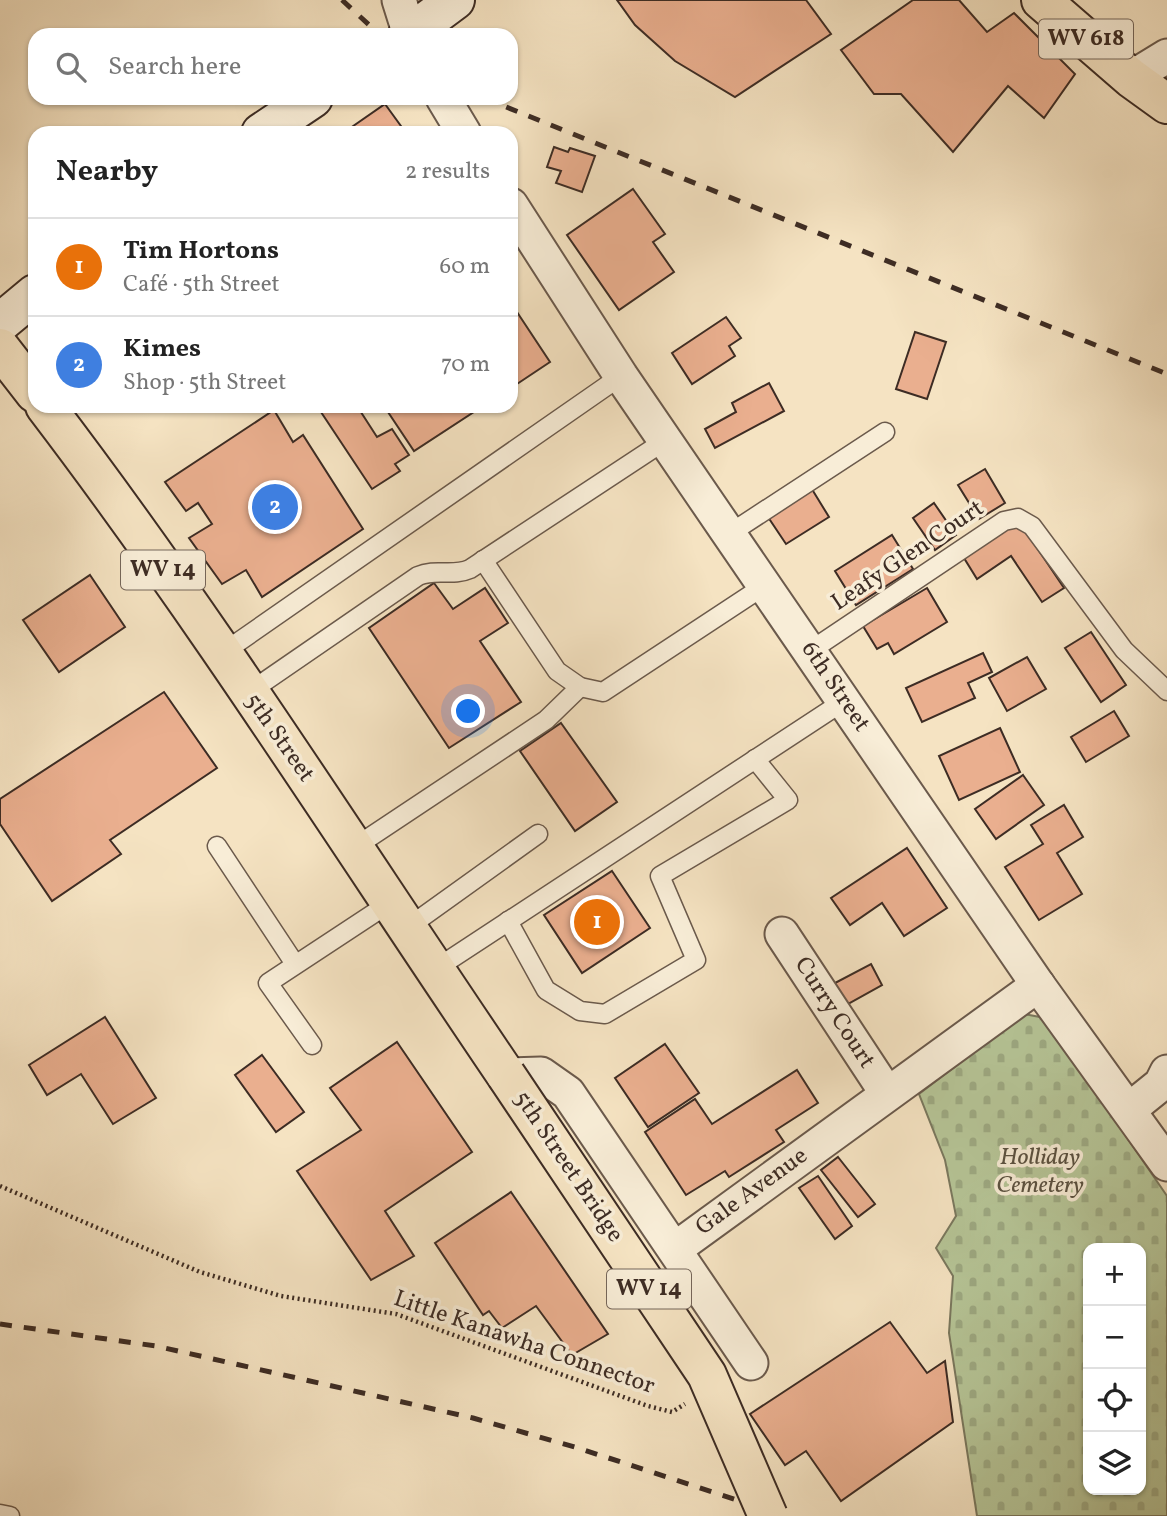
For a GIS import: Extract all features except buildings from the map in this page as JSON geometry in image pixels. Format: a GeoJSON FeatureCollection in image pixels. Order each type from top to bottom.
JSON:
{"type":"FeatureCollection","features":[{"type":"Feature","properties":{"kind":"main road","name":"WV 618"},"geometry":{"type":"LineString","coordinates":[[1041,0],[1131,78],[1167,104]]}},
{"type":"Feature","properties":{"kind":"main road"},"geometry":{"type":"LineString","coordinates":[[0,348],[28,384]]}},
{"type":"Feature","properties":{"kind":"main road","name":"5th Street"},"geometry":{"type":"LineString","coordinates":[[50,413],[355,847],[506,1075]]}},
{"type":"Feature","properties":{"kind":"main road","name":"5th Street Bridge"},"geometry":{"type":"LineString","coordinates":[[506,1075],[707,1376],[768,1516]]}},
{"type":"Feature","properties":{"kind":"street"},"geometry":{"type":"LineString","coordinates":[[399,0],[407,28]]}},
{"type":"Feature","properties":{"kind":"street"},"geometry":{"type":"LineString","coordinates":[[418,28],[455,0]]}},
{"type":"Feature","properties":{"kind":"street"},"geometry":{"type":"LineString","coordinates":[[1131,78],[1167,56]]}},
{"type":"Feature","properties":{"kind":"street"},"geometry":{"type":"LineString","coordinates":[[271,126],[303,105]]}},
{"type":"Feature","properties":{"kind":"street"},"geometry":{"type":"LineString","coordinates":[[447,105],[460,126]]}},
{"type":"Feature","properties":{"kind":"street","name":"6th Street"},"geometry":{"type":"LineString","coordinates":[[518,216],[621,376],[764,586],[1038,985],[1130,1109],[1167,1164]]}},
{"type":"Feature","properties":{"kind":"street"},"geometry":{"type":"LineString","coordinates":[[0,323],[28,300]]}},
{"type":"Feature","properties":{"kind":"street","name":"Curry Court"},"geometry":{"type":"LineString","coordinates":[[782,934],[886,1093]]}},
{"type":"Feature","properties":{"kind":"street","name":"Gale Avenue"},"geometry":{"type":"LineString","coordinates":[[506,1075],[541,1074],[568,1093],[675,1248],[1038,985]]}},
{"type":"Feature","properties":{"kind":"street"},"geometry":{"type":"LineString","coordinates":[[1130,1109],[1161,1084],[1167,1072]]}},
{"type":"Feature","properties":{"kind":"street"},"geometry":{"type":"LineString","coordinates":[[675,1248],[751,1363]]}},
{"type":"Feature","properties":{"kind":"lane"},"geometry":{"type":"LineString","coordinates":[[221,653],[621,376]]}},
{"type":"Feature","properties":{"kind":"lane"},"geometry":{"type":"LineString","coordinates":[[729,534],[885,432]]}},
{"type":"Feature","properties":{"kind":"lane"},"geometry":{"type":"LineString","coordinates":[[248,692],[418,576],[432,570],[457,575],[484,561],[666,440]]}},
{"type":"Feature","properties":{"kind":"lane","name":"Leafy Glen Court"},"geometry":{"type":"LineString","coordinates":[[810,651],[1004,521],[1018,518],[1032,526],[1124,650],[1167,691]]}},
{"type":"Feature","properties":{"kind":"lane"},"geometry":{"type":"LineString","coordinates":[[484,561],[557,671],[580,687],[603,692],[764,586]]}},
{"type":"Feature","properties":{"kind":"lane"},"geometry":{"type":"LineString","coordinates":[[355,847],[546,720],[580,687]]}},
{"type":"Feature","properties":{"kind":"lane"},"geometry":{"type":"LineString","coordinates":[[435,970],[844,701]]}},
{"type":"Feature","properties":{"kind":"lane"},"geometry":{"type":"LineString","coordinates":[[508,921],[546,990],[580,1011],[606,1014],[696,960],[660,876],[788,800],[755,759]]}},
{"type":"Feature","properties":{"kind":"lane"},"geometry":{"type":"LineString","coordinates":[[312,1045],[268,982],[295,964],[399,915],[538,834]]}},
{"type":"Feature","properties":{"kind":"lane"},"geometry":{"type":"LineString","coordinates":[[217,846],[295,964]]}},
{"type":"Feature","properties":{"kind":"lane"},"geometry":{"type":"LineString","coordinates":[[0,1514],[10,1516]]}},
{"type":"Feature","properties":{"kind":"path","name":"Little Kanawha Connector"},"geometry":{"type":"LineString","coordinates":[[0,1186],[200,1272],[281,1296],[396,1314],[660,1409],[672,1412],[695,1398]]}},
{"type":"Feature","properties":{"kind":"green space","name":"Holliday Cemetery"},"geometry":{"type":"Polygon","coordinates":[[[1024,1014],[1045,1018],[1167,1196],[1167,1516],[977,1516],[949,1333],[953,1276],[936,1248],[956,1216],[945,1160],[919,1094],[1024,1014]]]}},
{"type":"Feature","properties":{"kind":"railway"},"geometry":{"type":"LineString","coordinates":[[342,0],[372,28]]}},
{"type":"Feature","properties":{"kind":"railway"},"geometry":{"type":"LineString","coordinates":[[501,105],[1167,374]]}},
{"type":"Feature","properties":{"kind":"railway"},"geometry":{"type":"LineString","coordinates":[[0,1324],[156,1346],[473,1418],[578,1448],[786,1516]]}},
{"type":"Feature","properties":{"kind":"place","name":"Kimes"},"geometry":{"type":"Point","coordinates":[275,507]}},
{"type":"Feature","properties":{"kind":"place","name":"Tim Hortons"},"geometry":{"type":"Point","coordinates":[597,922]}}]}
